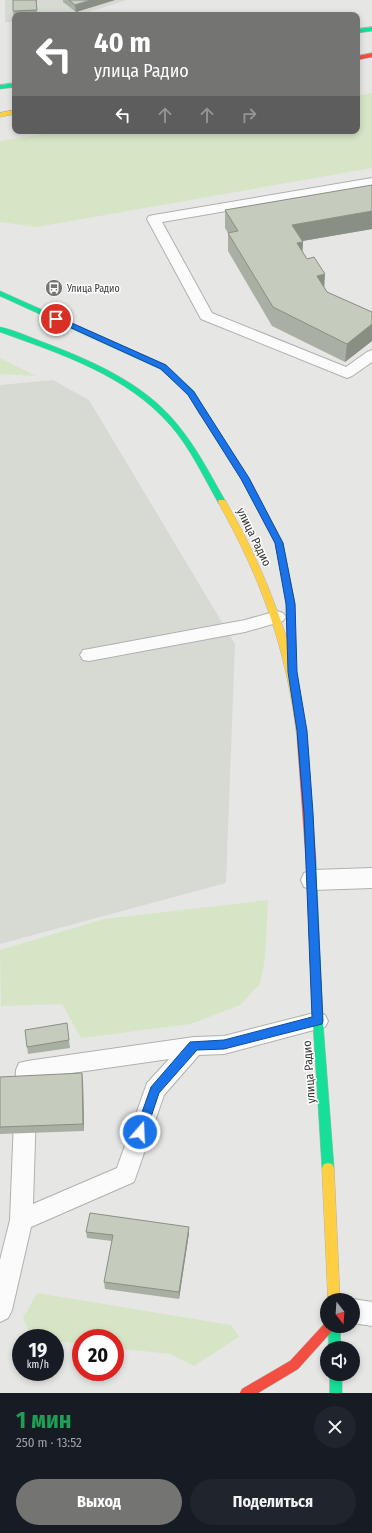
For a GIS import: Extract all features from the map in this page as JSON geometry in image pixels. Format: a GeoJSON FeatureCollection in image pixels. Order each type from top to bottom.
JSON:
{"type":"FeatureCollection","features":[{"type":"Feature","properties":{"kind":"main road"},"geometry":{"type":"LineString","coordinates":[[360,31],[372,29]]}},
{"type":"Feature","properties":{"kind":"main road"},"geometry":{"type":"LineString","coordinates":[[360,57],[372,55]]}},
{"type":"Feature","properties":{"kind":"main road"},"geometry":{"type":"LineString","coordinates":[[0,87],[12,85]]}},
{"type":"Feature","properties":{"kind":"main road"},"geometry":{"type":"LineString","coordinates":[[0,115],[12,113]]}},
{"type":"Feature","properties":{"kind":"main road"},"geometry":{"type":"LineString","coordinates":[[0,293],[163,367],[191,393],[245,478],[279,543],[291,604],[292,672]]}},
{"type":"Feature","properties":{"kind":"main road","name":"улица Радио"},"geometry":{"type":"LineString","coordinates":[[0,329],[115,378],[154,404],[170,420],[186,441],[229,512],[252,557],[276,617],[292,672],[302,731],[313,880],[318,1021],[333,1257],[334,1293]]}},
{"type":"Feature","properties":{"kind":"main road"},"geometry":{"type":"LineString","coordinates":[[246,1393],[294,1365],[322,1333]]}},
{"type":"Feature","properties":{"kind":"main road"},"geometry":{"type":"LineString","coordinates":[[336,1381],[336,1393]]}},
{"type":"Feature","properties":{"kind":"street"},"geometry":{"type":"LineString","coordinates":[[313,880],[372,878]]}},
{"type":"Feature","properties":{"kind":"lane"},"geometry":{"type":"LineString","coordinates":[[372,182],[154,219],[206,316],[347,373],[372,355]]}},
{"type":"Feature","properties":{"kind":"lane"},"geometry":{"type":"LineString","coordinates":[[88,655],[245,626],[276,617]]}},
{"type":"Feature","properties":{"kind":"lane"},"geometry":{"type":"LineString","coordinates":[[0,1310],[21,1220],[27,1070],[194,1046],[224,1045],[318,1021]]}},
{"type":"Feature","properties":{"kind":"lane"},"geometry":{"type":"LineString","coordinates":[[21,1220],[126,1175],[155,1090],[194,1046]]}},
{"type":"Feature","properties":{"kind":"lane"},"geometry":{"type":"LineString","coordinates":[[360,1312],[372,1314]]}},
{"type":"Feature","properties":{"kind":"shaded area"},"geometry":{"type":"Polygon","coordinates":[[[5,0],[127,0],[89,12],[12,12],[12,22],[5,22],[5,0]]]}},
{"type":"Feature","properties":{"kind":"shaded area"},"geometry":{"type":"Polygon","coordinates":[[[53,380],[89,400],[235,644],[226,883],[0,944],[0,385],[53,380]]]}},
{"type":"Feature","properties":{"kind":"green space"},"geometry":{"type":"Polygon","coordinates":[[[372,93],[372,168],[37,227],[0,222],[0,141],[43,134],[360,134],[360,95],[372,93]]]}},
{"type":"Feature","properties":{"kind":"green space"},"geometry":{"type":"Polygon","coordinates":[[[0,358],[36,376],[0,374],[0,358]]]}},
{"type":"Feature","properties":{"kind":"green space"},"geometry":{"type":"Polygon","coordinates":[[[268,900],[265,959],[260,984],[240,1005],[191,1024],[81,1038],[62,1004],[1,1006],[0,950],[104,919],[268,900]]]}},
{"type":"Feature","properties":{"kind":"green space"},"geometry":{"type":"Polygon","coordinates":[[[37,1293],[231,1325],[239,1337],[194,1366],[170,1354],[124,1349],[124,1329],[72,1329],[72,1343],[64,1342],[64,1329],[28,1329],[23,1318],[37,1293]]]}},
{"type":"Feature","properties":{"kind":"building"},"geometry":{"type":"Polygon","coordinates":[[[13,0],[36,0],[37,10],[13,11],[13,0]]]}},
{"type":"Feature","properties":{"kind":"building"},"geometry":{"type":"Polygon","coordinates":[[[69,0],[91,0],[75,5],[69,0]]]}},
{"type":"Feature","properties":{"kind":"building"},"geometry":{"type":"Polygon","coordinates":[[[372,185],[372,211],[292,225],[303,242],[297,243],[307,259],[314,257],[325,274],[317,276],[327,292],[372,312],[372,324],[347,344],[273,307],[228,233],[238,231],[225,210],[372,185]]]}},
{"type":"Feature","properties":{"kind":"building"},"geometry":{"type":"Polygon","coordinates":[[[67,1023],[69,1040],[27,1047],[25,1030],[67,1023]]]}},
{"type":"Feature","properties":{"kind":"building"},"geometry":{"type":"Polygon","coordinates":[[[82,1073],[83,1124],[0,1127],[0,1077],[82,1073]]]}},
{"type":"Feature","properties":{"kind":"building"},"geometry":{"type":"Polygon","coordinates":[[[90,1213],[189,1227],[179,1292],[104,1282],[113,1235],[86,1232],[90,1213]]]}},
{"type":"Feature","properties":{"kind":"traffic: fast"},"geometry":{"type":"LineString","coordinates":[[360,31],[372,29]]}},
{"type":"Feature","properties":{"kind":"traffic: fast"},"geometry":{"type":"LineString","coordinates":[[0,87],[12,85]]}},
{"type":"Feature","properties":{"kind":"traffic: fast"},"geometry":{"type":"LineString","coordinates":[[0,293],[163,367],[191,393],[203,413]]}},
{"type":"Feature","properties":{"kind":"traffic: fast"},"geometry":{"type":"LineString","coordinates":[[0,329],[47,346],[94,366],[137,391],[157,407],[181,434],[194,453],[222,502]]}},
{"type":"Feature","properties":{"kind":"traffic: fast"},"geometry":{"type":"LineString","coordinates":[[311,861],[318,1023],[328,1168]]}},
{"type":"Feature","properties":{"kind":"traffic: fast"},"geometry":{"type":"LineString","coordinates":[[334,1333],[335,1341]]}},
{"type":"Feature","properties":{"kind":"traffic: fast"},"geometry":{"type":"LineString","coordinates":[[336,1381],[336,1393]]}},
{"type":"Feature","properties":{"kind":"traffic: slow"},"geometry":{"type":"LineString","coordinates":[[0,115],[12,113]]}},
{"type":"Feature","properties":{"kind":"traffic: slow"},"geometry":{"type":"LineString","coordinates":[[203,413],[245,478],[279,543],[291,604],[291,641]]}},
{"type":"Feature","properties":{"kind":"traffic: slow"},"geometry":{"type":"LineString","coordinates":[[222,502],[251,558],[275,615],[292,675],[302,737]]}},
{"type":"Feature","properties":{"kind":"traffic: slow"},"geometry":{"type":"LineString","coordinates":[[328,1168],[334,1293]]}},
{"type":"Feature","properties":{"kind":"traffic: jam"},"geometry":{"type":"LineString","coordinates":[[360,57],[372,55]]}},
{"type":"Feature","properties":{"kind":"traffic: jam"},"geometry":{"type":"LineString","coordinates":[[302,737],[311,861]]}},
{"type":"Feature","properties":{"kind":"traffic: jam"},"geometry":{"type":"LineString","coordinates":[[246,1393],[294,1365],[323,1333]]}},
{"type":"Feature","properties":{"kind":"place","name":"Улица Радио"},"geometry":{"type":"Point","coordinates":[54,288]}},
{"type":"Feature","properties":{"kind":"route"},"geometry":{"type":"LineString","coordinates":[[56,319],[163,367],[191,393],[245,478],[279,543],[291,604],[292,672],[302,731],[309,813],[318,1021],[224,1045],[194,1046],[155,1090],[140,1132]]}}]}
